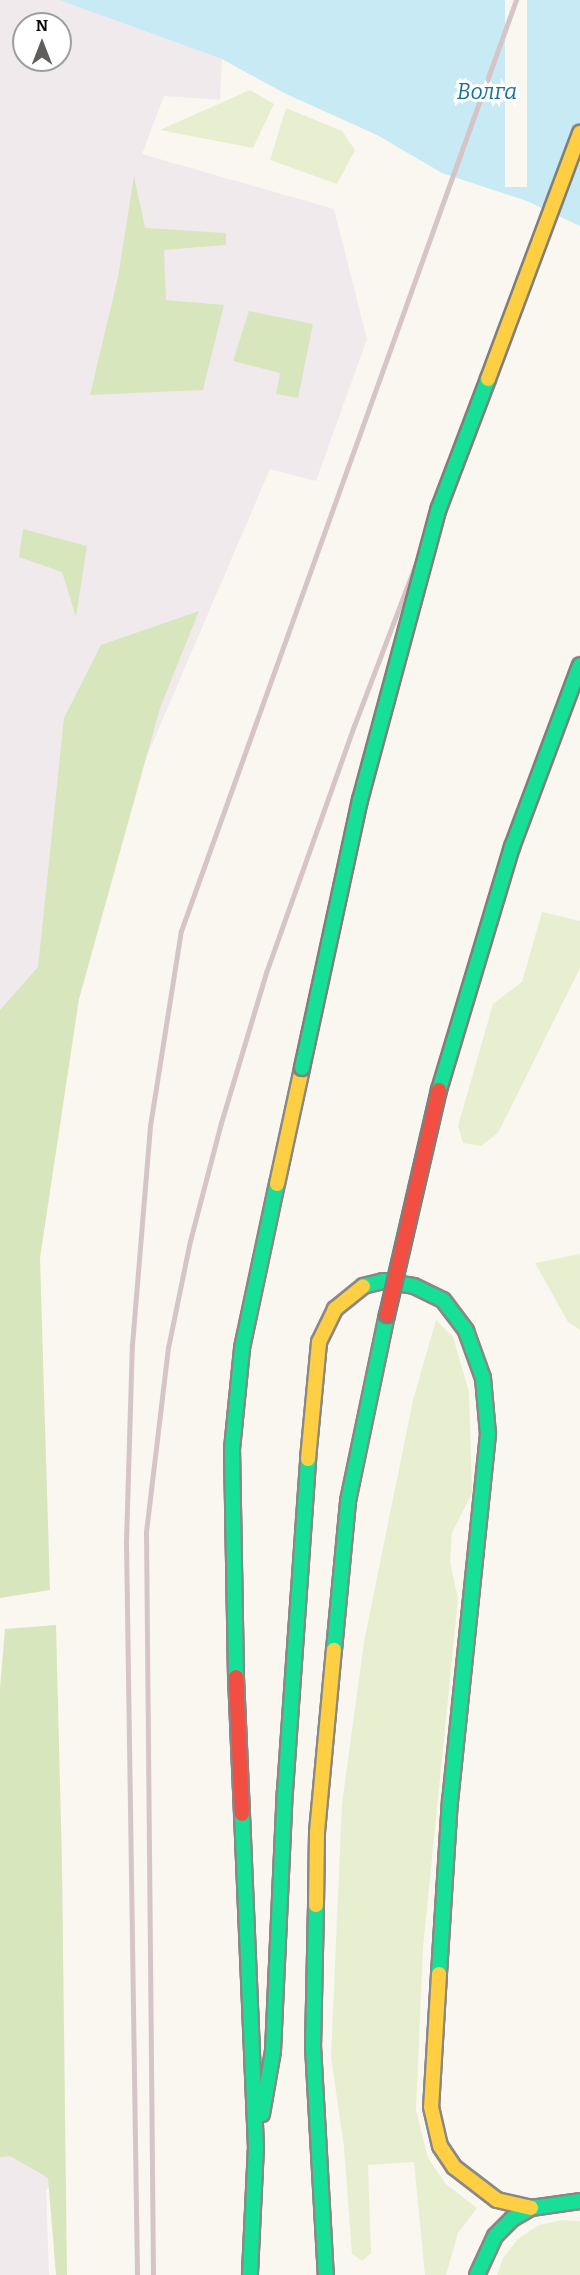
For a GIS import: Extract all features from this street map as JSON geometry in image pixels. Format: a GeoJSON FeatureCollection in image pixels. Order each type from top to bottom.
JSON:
{"type":"FeatureCollection","features":[{"type":"Feature","properties":{"kind":"main road"},"geometry":{"type":"LineString","coordinates":[[250,2275],[256,2146],[236,1694],[232,1449],[242,1348],[363,789],[439,508],[580,133]]}},
{"type":"Feature","properties":{"kind":"main road"},"geometry":{"type":"LineString","coordinates":[[326,2275],[313,2046],[317,1832],[348,1501],[387,1315],[447,1056],[512,847],[580,665]]}},
{"type":"Feature","properties":{"kind":"main road"},"geometry":{"type":"LineString","coordinates":[[256,2146],[273,2051],[286,1767],[313,1378],[319,1342],[335,1309],[356,1288],[382,1281],[414,1286],[443,1300],[466,1331],[483,1378],[488,1434],[450,1799],[431,2107],[440,2146],[453,2166],[497,2200],[531,2208],[580,2201]]}},
{"type":"Feature","properties":{"kind":"main road"},"geometry":{"type":"LineString","coordinates":[[477,2275],[495,2236],[531,2208]]}},
{"type":"Feature","properties":{"kind":"shaded area"},"geometry":{"type":"Polygon","coordinates":[[[0,0],[59,0],[222,59],[220,100],[164,96],[142,154],[334,209],[367,339],[316,481],[270,469],[17,1059],[0,1503],[0,0]]]}},
{"type":"Feature","properties":{"kind":"shaded area"},"geometry":{"type":"Polygon","coordinates":[[[0,2134],[62,2187],[46,2189],[49,2275],[0,2275],[0,2134]]]}},
{"type":"Feature","properties":{"kind":"green space"},"geometry":{"type":"Polygon","coordinates":[[[250,90],[274,104],[253,148],[160,130],[250,90]]]}},
{"type":"Feature","properties":{"kind":"green space"},"geometry":{"type":"Polygon","coordinates":[[[286,108],[342,131],[355,150],[337,184],[270,160],[286,108]]]}},
{"type":"Feature","properties":{"kind":"green space"},"geometry":{"type":"Polygon","coordinates":[[[134,176],[145,228],[226,233],[226,245],[164,250],[166,300],[224,305],[203,390],[90,395],[118,277],[134,176]]]}},
{"type":"Feature","properties":{"kind":"green space"},"geometry":{"type":"Polygon","coordinates":[[[249,311],[313,324],[298,398],[276,394],[280,373],[233,361],[249,311]]]}},
{"type":"Feature","properties":{"kind":"green space"},"geometry":{"type":"Polygon","coordinates":[[[23,529],[87,546],[76,617],[62,572],[19,557],[23,529]]]}},
{"type":"Feature","properties":{"kind":"green space"},"geometry":{"type":"Polygon","coordinates":[[[199,611],[160,708],[79,999],[40,1258],[50,1590],[0,1598],[0,1010],[38,967],[64,718],[101,645],[199,611]]]}},
{"type":"Feature","properties":{"kind":"green space"},"geometry":{"type":"Polygon","coordinates":[[[542,912],[580,921],[580,968],[498,1133],[481,1146],[463,1143],[458,1126],[493,1004],[522,982],[542,912]]]}},
{"type":"Feature","properties":{"kind":"green space"},"geometry":{"type":"Polygon","coordinates":[[[580,1254],[580,1330],[568,1322],[535,1263],[580,1254]]]}},
{"type":"Feature","properties":{"kind":"green space"},"geometry":{"type":"Polygon","coordinates":[[[436,1320],[453,1337],[469,1392],[472,1493],[452,1533],[450,1562],[458,1599],[423,1948],[416,2110],[428,2158],[446,2184],[477,2208],[458,2233],[446,2275],[425,2275],[414,2162],[368,2165],[371,2253],[362,2261],[352,2254],[344,2147],[331,2057],[342,1804],[364,1642],[413,1400],[436,1320]]]}},
{"type":"Feature","properties":{"kind":"green space"},"geometry":{"type":"Polygon","coordinates":[[[56,1625],[62,1863],[67,2275],[56,2275],[48,2178],[10,2156],[0,2157],[0,1688],[5,1629],[56,1625]]]}},
{"type":"Feature","properties":{"kind":"green space"},"geometry":{"type":"Polygon","coordinates":[[[563,2220],[580,2221],[580,2275],[497,2275],[503,2258],[518,2239],[539,2225],[563,2220]]]}},
{"type":"Feature","properties":{"kind":"water","name":"Волга"},"geometry":{"type":"Polygon","coordinates":[[[59,0],[580,0],[580,226],[527,201],[442,173],[377,135],[284,93],[222,59],[59,0]]]}},
{"type":"Feature","properties":{"kind":"pier"},"geometry":{"type":"Polygon","coordinates":[[[505,0],[527,0],[527,187],[505,187],[505,0]]]}},
{"type":"Feature","properties":{"kind":"railway"},"geometry":{"type":"LineString","coordinates":[[137,2275],[126,1542],[132,1345],[150,1126],[181,931],[516,0]]}},
{"type":"Feature","properties":{"kind":"railway"},"geometry":{"type":"LineString","coordinates":[[153,2275],[146,1532],[168,1348],[190,1241],[221,1123],[266,973],[354,726],[580,133]]}},
{"type":"Feature","properties":{"kind":"traffic: fast"},"geometry":{"type":"LineString","coordinates":[[302,1068],[360,800],[439,508],[488,379]]}},
{"type":"Feature","properties":{"kind":"traffic: fast"},"geometry":{"type":"LineString","coordinates":[[439,1090],[512,847],[580,665]]}},
{"type":"Feature","properties":{"kind":"traffic: fast"},"geometry":{"type":"LineString","coordinates":[[236,1677],[232,1449],[242,1348],[277,1184]]}},
{"type":"Feature","properties":{"kind":"traffic: fast"},"geometry":{"type":"LineString","coordinates":[[363,1286],[383,1281],[414,1286],[443,1300],[466,1331],[483,1378],[488,1434],[450,1799],[439,1974]]}},
{"type":"Feature","properties":{"kind":"traffic: fast"},"geometry":{"type":"LineString","coordinates":[[334,1650],[348,1501],[387,1315]]}},
{"type":"Feature","properties":{"kind":"traffic: fast"},"geometry":{"type":"LineString","coordinates":[[262,2114],[273,2051],[285,1791],[308,1459]]}},
{"type":"Feature","properties":{"kind":"traffic: fast"},"geometry":{"type":"LineString","coordinates":[[242,1814],[256,2146],[250,2275]]}},
{"type":"Feature","properties":{"kind":"traffic: fast"},"geometry":{"type":"LineString","coordinates":[[316,1905],[313,2046],[326,2275]]}},
{"type":"Feature","properties":{"kind":"traffic: fast"},"geometry":{"type":"LineString","coordinates":[[477,2275],[495,2236],[512,2219],[531,2208],[580,2201]]}},
{"type":"Feature","properties":{"kind":"traffic: slow"},"geometry":{"type":"LineString","coordinates":[[488,379],[580,133]]}},
{"type":"Feature","properties":{"kind":"traffic: slow"},"geometry":{"type":"LineString","coordinates":[[277,1184],[302,1068]]}},
{"type":"Feature","properties":{"kind":"traffic: slow"},"geometry":{"type":"LineString","coordinates":[[308,1459],[319,1342],[335,1309],[363,1286]]}},
{"type":"Feature","properties":{"kind":"traffic: slow"},"geometry":{"type":"LineString","coordinates":[[316,1905],[317,1832],[334,1650]]}},
{"type":"Feature","properties":{"kind":"traffic: slow"},"geometry":{"type":"LineString","coordinates":[[439,1974],[431,2107],[440,2146],[454,2167],[497,2200],[531,2208]]}},
{"type":"Feature","properties":{"kind":"traffic: jam"},"geometry":{"type":"LineString","coordinates":[[387,1315],[439,1090]]}},
{"type":"Feature","properties":{"kind":"traffic: jam"},"geometry":{"type":"LineString","coordinates":[[236,1677],[242,1814]]}}]}
